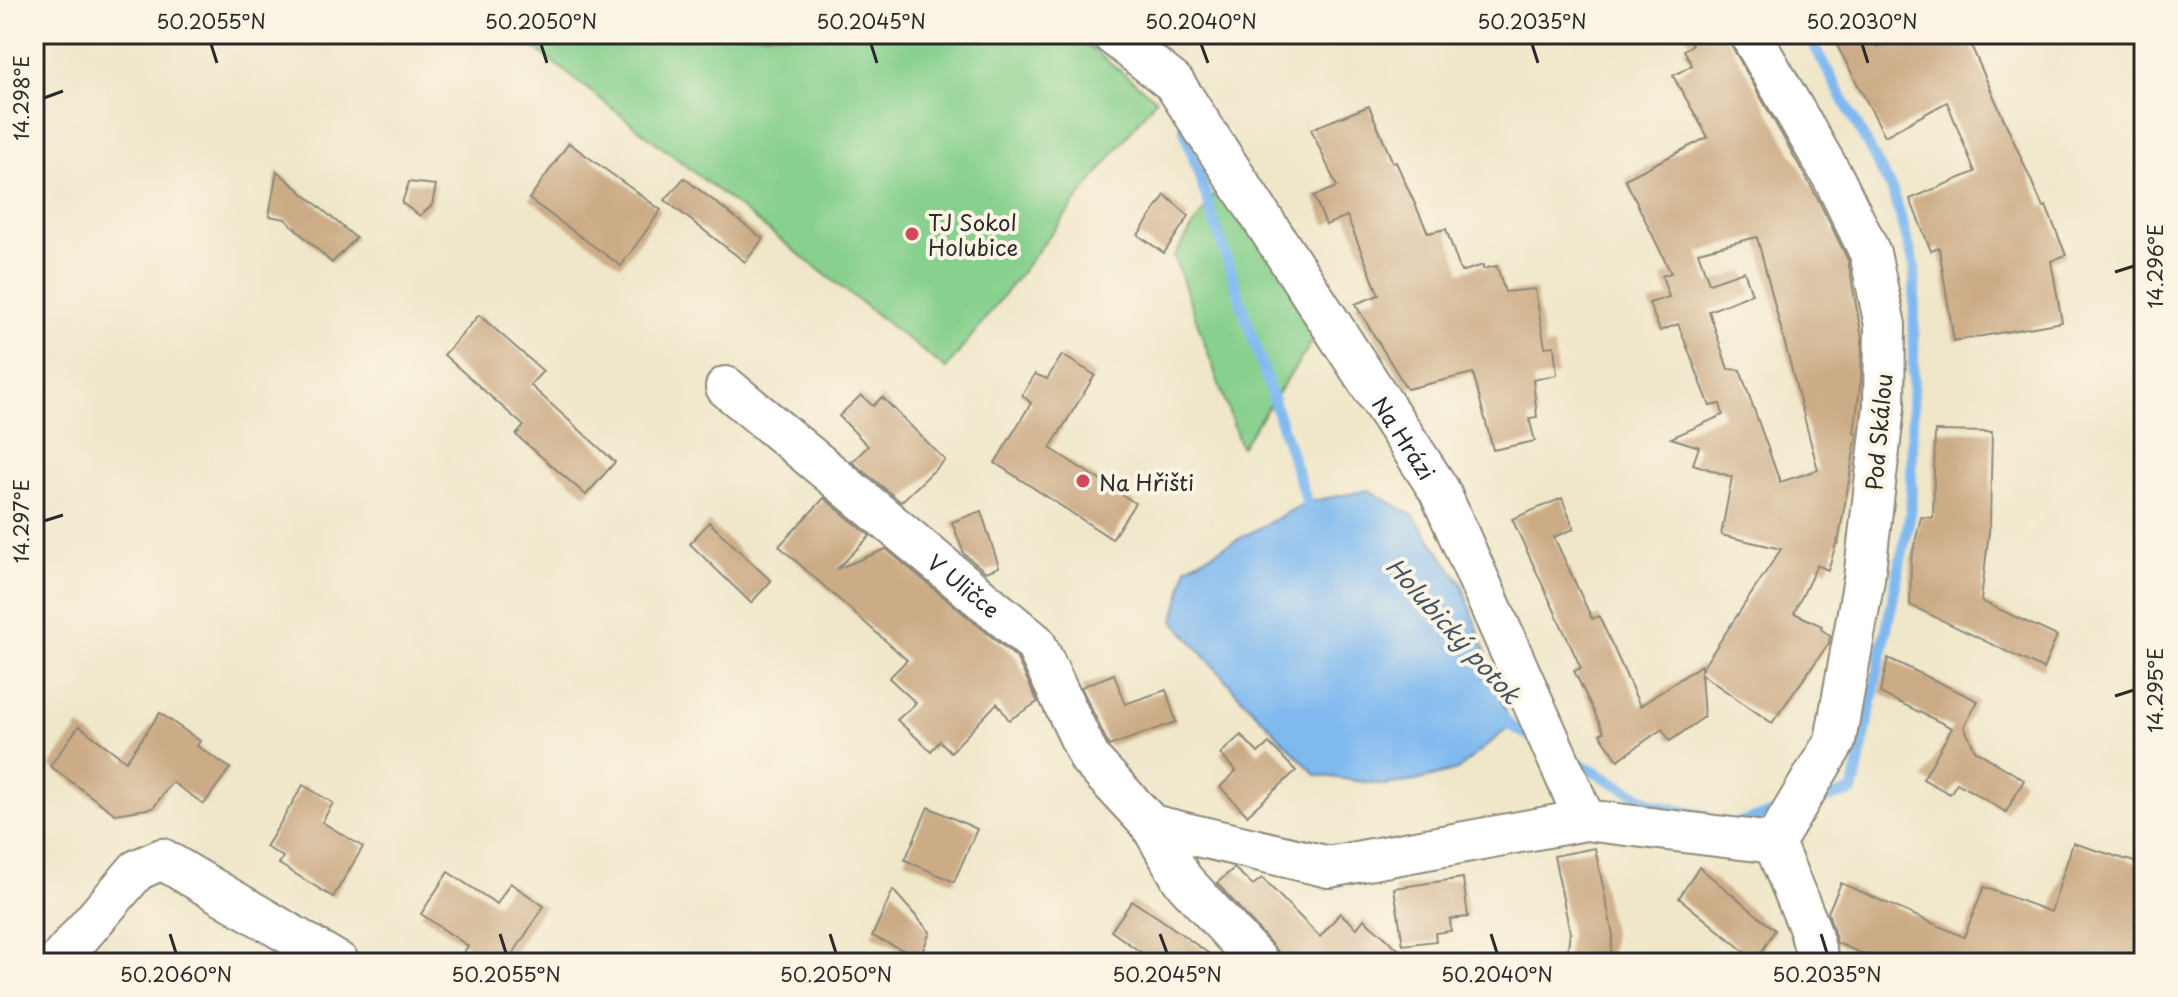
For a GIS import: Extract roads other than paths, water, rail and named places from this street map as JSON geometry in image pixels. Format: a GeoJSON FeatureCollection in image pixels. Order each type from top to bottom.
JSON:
{"type":"FeatureCollection","features":[{"type":"Feature","properties":{"kind":"street","name":"Na Hrázi"},"geometry":{"type":"LineString","coordinates":[[1112,34],[1174,83],[1439,490],[1585,820]]}},
{"type":"Feature","properties":{"kind":"street","name":"Pod Skálou"},"geometry":{"type":"LineString","coordinates":[[1750,34],[1835,181],[1870,253],[1885,325],[1884,407],[1864,579],[1835,741],[1774,843]]}},
{"type":"Feature","properties":{"kind":"street","name":"V Uličce"},"geometry":{"type":"LineString","coordinates":[[726,387],[1035,643],[1090,759],[1151,825],[1182,879],[1259,963]]}},
{"type":"Feature","properties":{"kind":"street"},"geometry":{"type":"LineString","coordinates":[[1151,825],[1329,867],[1585,820],[1774,843],[1809,927],[1819,963]]}},
{"type":"Feature","properties":{"kind":"street"},"geometry":{"type":"LineString","coordinates":[[57,963],[137,870],[162,859],[339,963]]}},
{"type":"Feature","properties":{"kind":"water"},"geometry":{"type":"Polygon","coordinates":[[[1369,490],[1414,516],[1462,584],[1511,726],[1457,770],[1416,781],[1385,785],[1316,775],[1236,692],[1174,621],[1187,567],[1307,502],[1369,490]]]}},
{"type":"Feature","properties":{"kind":"waterway","name":"Holubický potok"},"geometry":{"type":"LineString","coordinates":[[1146,34],[1156,43],[1160,56]]}},
{"type":"Feature","properties":{"kind":"waterway","name":"Holubický potok"},"geometry":{"type":"LineString","coordinates":[[1808,34],[1893,192],[1915,267],[1911,511],[1853,791],[1811,803]]}},
{"type":"Feature","properties":{"kind":"waterway","name":"Holubický potok"},"geometry":{"type":"LineString","coordinates":[[1184,129],[1307,502],[1317,513]]}},
{"type":"Feature","properties":{"kind":"waterway","name":"Holubický potok"},"geometry":{"type":"LineString","coordinates":[[1501,715],[1511,726],[1535,739]]}},
{"type":"Feature","properties":{"kind":"waterway","name":"Holubický potok"},"geometry":{"type":"LineString","coordinates":[[1571,759],[1653,804],[1705,816]]}},
{"type":"Feature","properties":{"kind":"waterway","name":"Holubický potok"},"geometry":{"type":"LineString","coordinates":[[1738,823],[1779,812]]}},
{"type":"Feature","properties":{"kind":"place","name":"TJ Sokol Holubice"},"geometry":{"type":"Point","coordinates":[912,234]}},
{"type":"Feature","properties":{"kind":"place","name":"Na Hřišti"},"geometry":{"type":"Point","coordinates":[1083,481]}}]}
